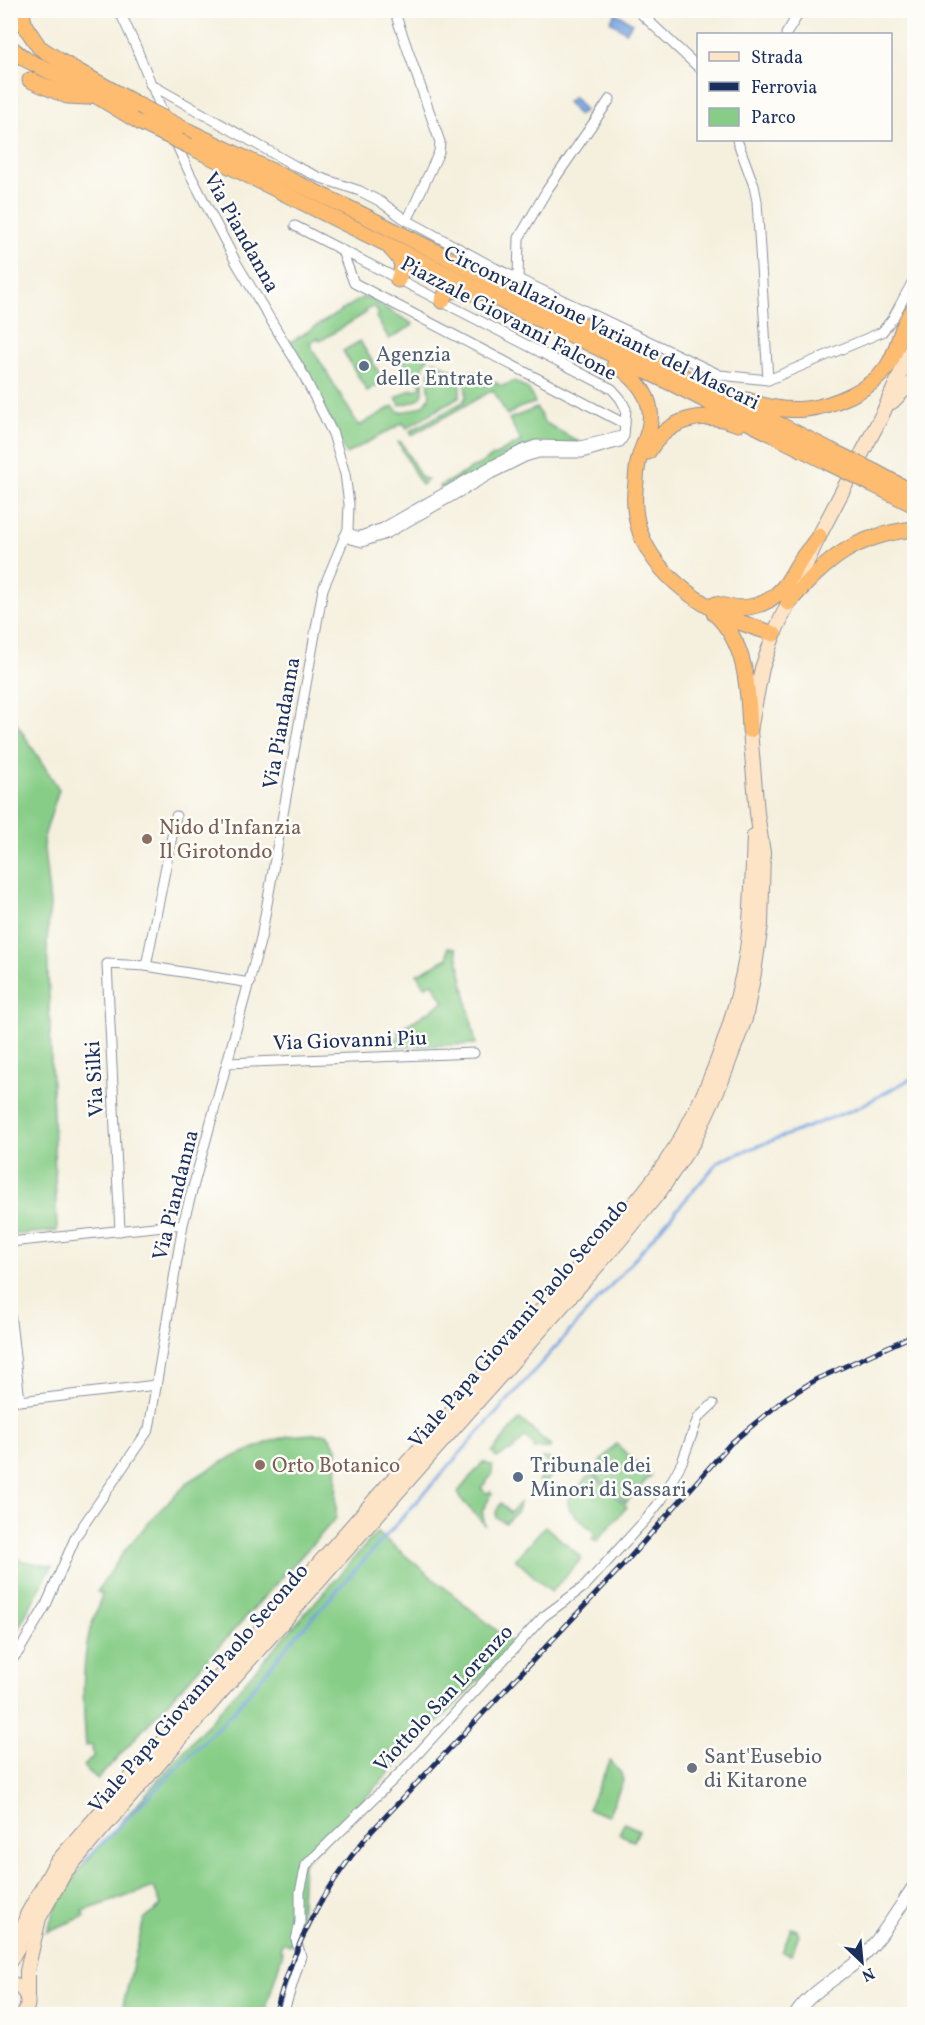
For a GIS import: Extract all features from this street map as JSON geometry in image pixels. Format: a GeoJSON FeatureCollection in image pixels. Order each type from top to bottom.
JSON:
{"type":"FeatureCollection","features":[{"type":"Feature","properties":{"kind":"highway"},"geometry":{"type":"LineString","coordinates":[[21,10],[25,26],[39,47],[65,64],[275,181]]}},
{"type":"Feature","properties":{"kind":"highway"},"geometry":{"type":"LineString","coordinates":[[10,45],[140,106]]}},
{"type":"Feature","properties":{"kind":"highway"},"geometry":{"type":"LineString","coordinates":[[10,45],[25,59],[90,92],[141,123]]}},
{"type":"Feature","properties":{"kind":"highway"},"geometry":{"type":"LineString","coordinates":[[10,58],[189,146],[275,181]]}},
{"type":"Feature","properties":{"kind":"highway"},"geometry":{"type":"LineString","coordinates":[[30,80],[67,96],[87,97]]}},
{"type":"Feature","properties":{"kind":"highway","name":"Circonvallazione Variante del Mascari"},"geometry":{"type":"LineString","coordinates":[[275,181],[386,244],[537,319],[828,455]]}},
{"type":"Feature","properties":{"kind":"highway","name":"Circonvallazione Variante del Mascari"},"geometry":{"type":"LineString","coordinates":[[275,181],[680,374],[875,479],[915,505]]}},
{"type":"Feature","properties":{"kind":"highway"},"geometry":{"type":"LineString","coordinates":[[386,244],[401,260],[402,269],[398,280]]}},
{"type":"Feature","properties":{"kind":"highway"},"geometry":{"type":"LineString","coordinates":[[439,299],[447,292],[457,290],[495,298]]}},
{"type":"Feature","properties":{"kind":"highway"},"geometry":{"type":"LineString","coordinates":[[680,374],[752,402],[774,408],[807,409],[837,401],[870,384],[886,369],[899,344],[904,323],[915,309]]}},
{"type":"Feature","properties":{"kind":"highway"},"geometry":{"type":"LineString","coordinates":[[537,319],[628,372],[642,390],[650,411],[650,422],[648,437],[638,462],[634,505],[644,541],[656,563],[666,575],[722,614],[774,634]]}},
{"type":"Feature","properties":{"kind":"highway"},"geometry":{"type":"LineString","coordinates":[[637,474],[645,457],[663,431],[682,421],[704,417],[729,420],[828,455]]}},
{"type":"Feature","properties":{"kind":"highway","name":"Circonvallazione Variante del Mascari"},"geometry":{"type":"LineString","coordinates":[[875,479],[915,493]]}},
{"type":"Feature","properties":{"kind":"highway"},"geometry":{"type":"LineString","coordinates":[[788,603],[814,574],[836,555],[863,541],[894,531],[915,529]]}},
{"type":"Feature","properties":{"kind":"highway"},"geometry":{"type":"LineString","coordinates":[[696,597],[734,609],[763,603],[781,591],[819,536]]}},
{"type":"Feature","properties":{"kind":"highway"},"geometry":{"type":"LineString","coordinates":[[696,597],[723,622],[736,641],[746,673],[750,730]]}},
{"type":"Feature","properties":{"kind":"main road","name":"Viale Papa Giovanni Paolo Secondo"},"geometry":{"type":"LineString","coordinates":[[25,2014],[28,2005],[27,1971],[39,1918],[65,1872],[620,1240],[660,1191],[694,1141],[722,1080],[745,1019],[754,973],[761,924],[763,853],[750,730],[766,652],[819,536],[883,413],[915,343]]}},
{"type":"Feature","properties":{"kind":"main road","name":"Viale Papa Giovanni Paolo Secondo"},"geometry":{"type":"LineString","coordinates":[[883,413],[896,396],[915,380]]}},
{"type":"Feature","properties":{"kind":"main road","name":"Viale Papa Giovanni Paolo Secondo"},"geometry":{"type":"LineString","coordinates":[[10,1960],[18,1947],[27,1915],[36,1896],[56,1863],[651,1183],[676,1144],[711,1074],[730,1024],[743,971],[751,909],[757,813]]}},
{"type":"Feature","properties":{"kind":"main road"},"geometry":{"type":"LineString","coordinates":[[10,1983],[20,1986],[27,1997]]}},
{"type":"Feature","properties":{"kind":"street","name":"Via Piandanna"},"geometry":{"type":"LineString","coordinates":[[10,1662],[46,1605],[75,1536],[149,1429],[183,1224],[261,938],[323,589],[345,535],[349,504],[345,474],[333,434],[301,370],[237,264],[189,174],[136,47],[118,10]]}},
{"type":"Feature","properties":{"kind":"street"},"geometry":{"type":"LineString","coordinates":[[637,10],[697,65]]}},
{"type":"Feature","properties":{"kind":"street"},"geometry":{"type":"LineString","coordinates":[[787,33],[801,10]]}},
{"type":"Feature","properties":{"kind":"street"},"geometry":{"type":"LineString","coordinates":[[397,19],[440,142],[439,152],[407,220]]}},
{"type":"Feature","properties":{"kind":"street"},"geometry":{"type":"LineString","coordinates":[[150,84],[297,167],[321,178],[360,190],[407,220],[518,279],[720,375],[768,380],[882,332],[893,318],[915,279]]}},
{"type":"Feature","properties":{"kind":"street"},"geometry":{"type":"LineString","coordinates":[[518,279],[519,238],[547,190],[610,99]]}},
{"type":"Feature","properties":{"kind":"street"},"geometry":{"type":"LineString","coordinates":[[737,141],[754,186],[757,201],[768,380]]}},
{"type":"Feature","properties":{"kind":"street","name":"Piazzale Giovanni Falcone"},"geometry":{"type":"LineString","coordinates":[[295,226],[612,390],[626,409],[625,424],[354,284],[342,251]]}},
{"type":"Feature","properties":{"kind":"street"},"geometry":{"type":"LineString","coordinates":[[345,535],[358,537],[383,528],[489,467],[536,445],[580,447],[624,436],[625,424]]}},
{"type":"Feature","properties":{"kind":"street"},"geometry":{"type":"LineString","coordinates":[[146,966],[176,816]]}},
{"type":"Feature","properties":{"kind":"street","name":"Via Silki"},"geometry":{"type":"LineString","coordinates":[[120,1231],[107,964],[146,966],[250,983]]}},
{"type":"Feature","properties":{"kind":"street","name":"Via Giovanni Piu"},"geometry":{"type":"LineString","coordinates":[[228,1063],[474,1053]]}},
{"type":"Feature","properties":{"kind":"street"},"geometry":{"type":"LineString","coordinates":[[10,1242],[183,1224]]}},
{"type":"Feature","properties":{"kind":"street"},"geometry":{"type":"LineString","coordinates":[[10,1312],[20,1401],[156,1385]]}},
{"type":"Feature","properties":{"kind":"street","name":"Viottolo San Lorenzo"},"geometry":{"type":"LineString","coordinates":[[283,2014],[301,1956],[296,1940],[300,1922],[300,1892],[306,1865],[402,1771],[543,1617],[585,1586],[648,1517],[662,1499],[682,1462],[698,1418],[713,1404]]}},
{"type":"Feature","properties":{"kind":"street"},"geometry":{"type":"LineString","coordinates":[[796,2014],[813,1995],[858,1960],[874,1944],[915,1886]]}},
{"type":"Feature","properties":{"kind":"green space"},"geometry":{"type":"Polygon","coordinates":[[[365,296],[413,324],[412,326],[389,339],[376,317],[379,314],[374,306],[320,341],[318,338],[309,343],[359,426],[393,406],[399,412],[422,406],[430,395],[429,378],[434,361],[460,374],[460,396],[407,428],[403,423],[346,454],[295,349],[289,343],[365,296]]]}},
{"type":"Feature","properties":{"kind":"green space"},"geometry":{"type":"Polygon","coordinates":[[[360,341],[384,381],[367,391],[343,351],[360,341]]]}},
{"type":"Feature","properties":{"kind":"green space"},"geometry":{"type":"Polygon","coordinates":[[[410,350],[428,358],[423,366],[423,394],[410,403],[400,405],[396,398],[422,386],[417,378],[413,379],[399,355],[410,350]]]}},
{"type":"Feature","properties":{"kind":"green space"},"geometry":{"type":"Polygon","coordinates":[[[473,371],[502,386],[515,381],[529,390],[535,403],[521,407],[507,415],[493,390],[412,435],[410,431],[463,402],[466,397],[465,380],[470,375],[467,373],[473,371]]]}},
{"type":"Feature","properties":{"kind":"green space"},"geometry":{"type":"Polygon","coordinates":[[[537,408],[544,422],[579,442],[442,491],[440,486],[521,441],[509,419],[537,408]]]}},
{"type":"Feature","properties":{"kind":"green space"},"geometry":{"type":"Polygon","coordinates":[[[398,442],[403,445],[421,477],[428,480],[421,485],[398,442]]]}},
{"type":"Feature","properties":{"kind":"green space"},"geometry":{"type":"Polygon","coordinates":[[[11,715],[59,789],[43,840],[50,904],[47,943],[57,1231],[11,1235],[11,715]]]}},
{"type":"Feature","properties":{"kind":"green space"},"geometry":{"type":"Polygon","coordinates":[[[448,947],[456,948],[476,1044],[395,1047],[395,1039],[400,1036],[397,1031],[444,1002],[433,983],[425,986],[417,974],[448,958],[448,947]]]}},
{"type":"Feature","properties":{"kind":"green space"},"geometry":{"type":"Polygon","coordinates":[[[520,1419],[550,1445],[550,1448],[533,1449],[534,1446],[525,1437],[512,1451],[497,1458],[492,1452],[520,1419]]]}},
{"type":"Feature","properties":{"kind":"green space"},"geometry":{"type":"Polygon","coordinates":[[[327,1434],[337,1448],[336,1518],[98,1779],[83,1767],[93,1757],[92,1745],[86,1746],[83,1690],[89,1634],[102,1594],[97,1592],[125,1550],[158,1512],[192,1479],[224,1461],[269,1442],[288,1436],[327,1434]]]}},
{"type":"Feature","properties":{"kind":"green space"},"geometry":{"type":"Polygon","coordinates":[[[616,1444],[651,1475],[626,1503],[592,1472],[616,1444]]]}},
{"type":"Feature","properties":{"kind":"green space"},"geometry":{"type":"Polygon","coordinates":[[[542,1458],[548,1458],[559,1467],[546,1482],[538,1481],[551,1467],[542,1458]]]}},
{"type":"Feature","properties":{"kind":"green space"},"geometry":{"type":"Polygon","coordinates":[[[483,1462],[492,1466],[492,1475],[481,1488],[487,1494],[490,1491],[492,1494],[482,1511],[485,1525],[460,1498],[458,1492],[483,1462]]]}},
{"type":"Feature","properties":{"kind":"green space"},"geometry":{"type":"Polygon","coordinates":[[[591,1473],[627,1507],[596,1542],[592,1538],[596,1534],[569,1509],[568,1500],[591,1473]]]}},
{"type":"Feature","properties":{"kind":"green space"},"geometry":{"type":"Polygon","coordinates":[[[501,1503],[510,1513],[519,1503],[517,1512],[505,1523],[496,1517],[501,1503]]]}},
{"type":"Feature","properties":{"kind":"green space"},"geometry":{"type":"Polygon","coordinates":[[[545,1526],[582,1558],[551,1592],[515,1559],[545,1526]]]}},
{"type":"Feature","properties":{"kind":"green space"},"geometry":{"type":"Polygon","coordinates":[[[377,1532],[513,1644],[303,1863],[300,1922],[290,1945],[283,1942],[280,1950],[283,1952],[264,2014],[121,2014],[144,1919],[161,1906],[154,1887],[83,1911],[85,1916],[46,1932],[57,1905],[78,1871],[377,1532]]]}},
{"type":"Feature","properties":{"kind":"green space"},"geometry":{"type":"Polygon","coordinates":[[[11,1555],[23,1561],[52,1566],[11,1642],[11,1555]]]}},
{"type":"Feature","properties":{"kind":"green space"},"geometry":{"type":"Polygon","coordinates":[[[610,1761],[621,1773],[623,1781],[608,1816],[588,1809],[610,1761]]]}},
{"type":"Feature","properties":{"kind":"green space"},"geometry":{"type":"Polygon","coordinates":[[[624,1823],[639,1830],[634,1841],[619,1834],[624,1823]]]}},
{"type":"Feature","properties":{"kind":"green space"},"geometry":{"type":"Polygon","coordinates":[[[791,1928],[797,1930],[799,1934],[791,1955],[782,1952],[791,1928]]]}},
{"type":"Feature","properties":{"kind":"water"},"geometry":{"type":"Polygon","coordinates":[[[616,13],[632,23],[626,32],[610,21],[616,13]]]}},
{"type":"Feature","properties":{"kind":"water"},"geometry":{"type":"Polygon","coordinates":[[[574,97],[585,110],[578,115],[567,102],[574,97]]]}},
{"type":"Feature","properties":{"kind":"waterway"},"geometry":{"type":"LineString","coordinates":[[84,1861],[235,1710],[287,1646],[623,1272],[719,1161],[857,1108],[914,1077]]}},
{"type":"Feature","properties":{"kind":"railway"},"geometry":{"type":"LineString","coordinates":[[275,2014],[291,1964],[311,1919],[337,1877],[368,1835],[625,1563],[731,1443],[786,1398],[817,1379],[914,1335]]}},
{"type":"Feature","properties":{"kind":"place","name":"Agenzia delle Entrate"},"geometry":{"type":"Point","coordinates":[364,366]}},
{"type":"Feature","properties":{"kind":"place","name":"Nido d'Infanzia Il Girotondo"},"geometry":{"type":"Point","coordinates":[147,839]}},
{"type":"Feature","properties":{"kind":"place","name":"Orto Botanico"},"geometry":{"type":"Point","coordinates":[260,1465]}},
{"type":"Feature","properties":{"kind":"place","name":"Tribunale dei Minori di Sassari"},"geometry":{"type":"Point","coordinates":[518,1477]}},
{"type":"Feature","properties":{"kind":"place","name":"Sant'Eusebio di Kitarone"},"geometry":{"type":"Point","coordinates":[692,1768]}}]}
